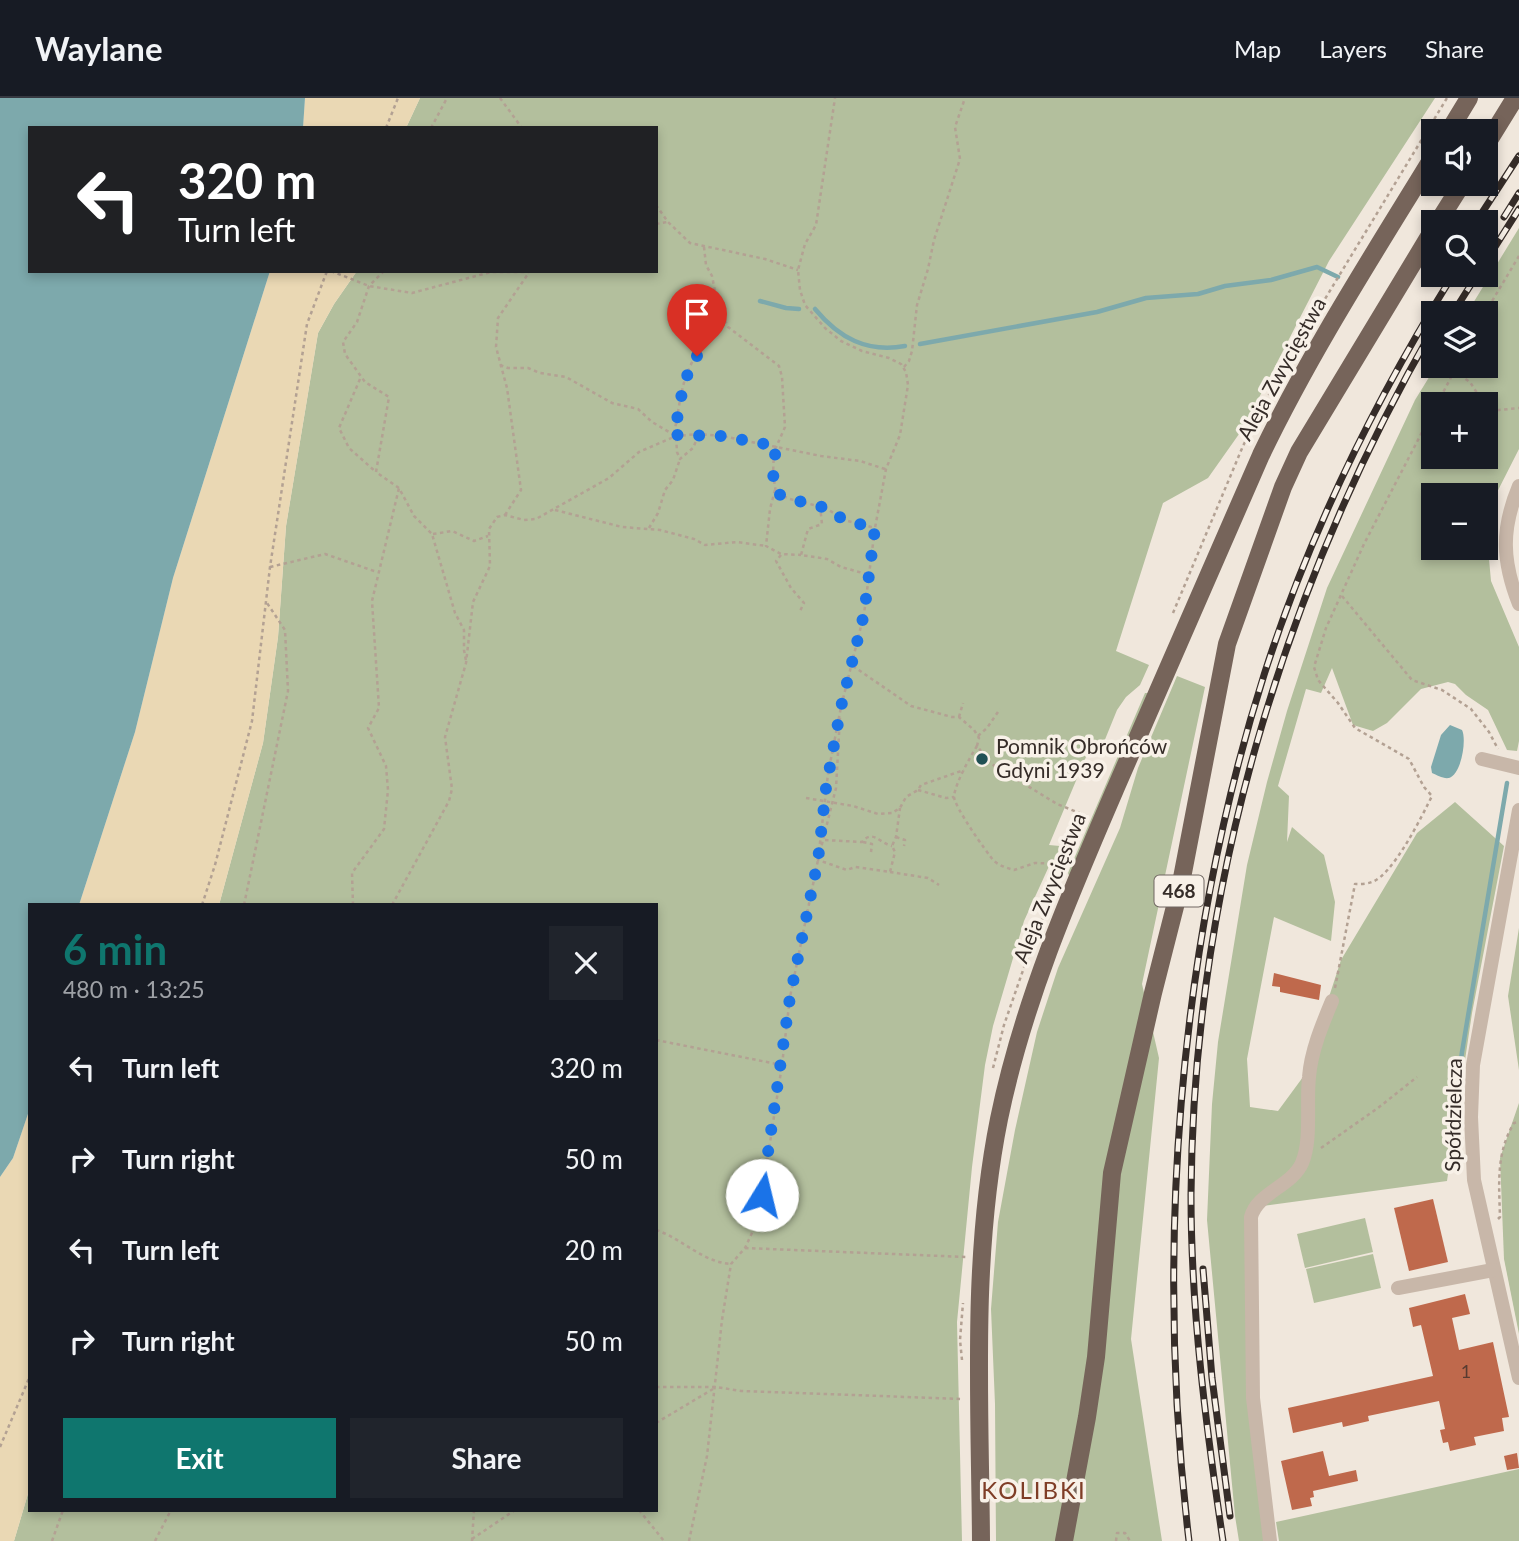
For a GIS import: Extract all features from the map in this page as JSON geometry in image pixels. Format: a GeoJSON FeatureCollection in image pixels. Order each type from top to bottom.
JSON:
{"type":"FeatureCollection","features":[{"type":"Feature","properties":{"kind":"main road"},"geometry":{"type":"LineString","coordinates":[[1456,119],[1469,98]]}},
{"type":"Feature","properties":{"kind":"main road"},"geometry":{"type":"LineString","coordinates":[[1498,126],[1515,98]]}},
{"type":"Feature","properties":{"kind":"main road","name":"Aleja Zwycięstwa"},"geometry":{"type":"LineString","coordinates":[[981,1541],[979,1315],[983,1238],[999,1119],[1032,993],[1077,879],[1277,422],[1314,351],[1421,177]]}},
{"type":"Feature","properties":{"kind":"main road","name":"468"},"geometry":{"type":"LineString","coordinates":[[1063,1541],[1096,1357],[1112,1173],[1181,883],[1227,644],[1278,499],[1298,452],[1421,250]]}},
{"type":"Feature","properties":{"kind":"street"},"geometry":{"type":"LineString","coordinates":[[1519,486],[1504,540],[1511,584],[1519,604]]}},
{"type":"Feature","properties":{"kind":"street"},"geometry":{"type":"LineString","coordinates":[[1482,759],[1513,766]]}},
{"type":"Feature","properties":{"kind":"street","name":"Spółdzielcza"},"geometry":{"type":"LineString","coordinates":[[1519,810],[1473,1065],[1472,1155],[1474,1180],[1519,1378]]}},
{"type":"Feature","properties":{"kind":"street"},"geometry":{"type":"LineString","coordinates":[[1270,1541],[1253,1398],[1251,1217],[1256,1205],[1287,1180],[1301,1164],[1306,1147],[1309,1074],[1320,1029],[1332,1001]]}},
{"type":"Feature","properties":{"kind":"street"},"geometry":{"type":"LineString","coordinates":[[1398,1288],[1493,1270]]}},
{"type":"Feature","properties":{"kind":"path"},"geometry":{"type":"LineString","coordinates":[[387,126],[398,98]]}},
{"type":"Feature","properties":{"kind":"path"},"geometry":{"type":"LineString","coordinates":[[432,126],[447,98]]}},
{"type":"Feature","properties":{"kind":"path"},"geometry":{"type":"LineString","coordinates":[[500,98],[521,126]]}},
{"type":"Feature","properties":{"kind":"path"},"geometry":{"type":"LineString","coordinates":[[818,860],[824,802],[841,707],[870,575],[886,469],[900,435],[908,385],[903,368],[889,358],[862,351],[841,341],[824,328],[805,305],[797,270],[805,244],[816,225],[835,98]]}},
{"type":"Feature","properties":{"kind":"path"},"geometry":{"type":"LineString","coordinates":[[903,368],[909,361],[917,305],[960,159],[955,127],[965,98]]}},
{"type":"Feature","properties":{"kind":"path"},"geometry":{"type":"LineString","coordinates":[[658,208],[668,222],[690,243],[765,259],[797,270]]}},
{"type":"Feature","properties":{"kind":"path"},"geometry":{"type":"LineString","coordinates":[[658,224],[668,222]]}},
{"type":"Feature","properties":{"kind":"path"},"geometry":{"type":"LineString","coordinates":[[704,247],[704,260],[712,276],[718,306],[728,327],[779,366],[785,427],[776,446],[773,474],[775,490],[768,519],[766,546]]}},
{"type":"Feature","properties":{"kind":"path"},"geometry":{"type":"LineString","coordinates":[[1492,301],[1519,256]]}},
{"type":"Feature","properties":{"kind":"path"},"geometry":{"type":"LineString","coordinates":[[203,903],[252,721],[270,567],[307,324],[328,273]]}},
{"type":"Feature","properties":{"kind":"path"},"geometry":{"type":"LineString","coordinates":[[334,273],[369,286],[412,293],[487,273]]}},
{"type":"Feature","properties":{"kind":"path"},"geometry":{"type":"LineString","coordinates":[[376,472],[388,397],[361,378],[345,354],[343,342],[357,322],[369,286],[382,273]]}},
{"type":"Feature","properties":{"kind":"path"},"geometry":{"type":"LineString","coordinates":[[505,515],[521,490],[508,388],[496,347],[498,318],[529,273]]}},
{"type":"Feature","properties":{"kind":"path"},"geometry":{"type":"LineString","coordinates":[[680,459],[675,435],[682,388],[689,368],[710,333],[718,306]]}},
{"type":"Feature","properties":{"kind":"path"},"geometry":{"type":"LineString","coordinates":[[500,365],[566,377],[612,403],[638,409],[652,422],[675,435]]}},
{"type":"Feature","properties":{"kind":"path"},"geometry":{"type":"LineString","coordinates":[[361,378],[339,428],[349,448],[398,488],[414,516],[432,534],[455,613],[464,630],[467,663]]}},
{"type":"Feature","properties":{"kind":"path"},"geometry":{"type":"LineString","coordinates":[[1464,378],[1477,392]]}},
{"type":"Feature","properties":{"kind":"path"},"geometry":{"type":"LineString","coordinates":[[1498,410],[1519,408]]}},
{"type":"Feature","properties":{"kind":"path"},"geometry":{"type":"LineString","coordinates":[[648,529],[658,513],[665,490],[673,480],[680,459],[693,449],[699,434]]}},
{"type":"Feature","properties":{"kind":"path"},"geometry":{"type":"LineString","coordinates":[[1332,1001],[1355,884],[1372,882],[1385,873],[1400,853],[1432,796],[1409,759],[1355,728],[1318,680],[1314,667],[1326,628],[1364,544],[1421,434]]}},
{"type":"Feature","properties":{"kind":"path"},"geometry":{"type":"LineString","coordinates":[[393,903],[449,801],[452,789],[445,737],[467,663],[474,602],[490,566],[488,536],[497,517],[505,515],[524,520],[536,519],[609,478],[639,452],[675,435],[722,436],[873,464],[886,469]]}},
{"type":"Feature","properties":{"kind":"path"},"geometry":{"type":"LineString","coordinates":[[353,903],[352,873],[384,829],[388,790],[386,766],[368,728],[379,708],[372,601],[398,488]]}},
{"type":"Feature","properties":{"kind":"path"},"geometry":{"type":"LineString","coordinates":[[775,490],[782,497],[820,506],[844,520],[875,528]]}},
{"type":"Feature","properties":{"kind":"path"},"geometry":{"type":"LineString","coordinates":[[802,555],[808,529],[822,524],[820,506]]}},
{"type":"Feature","properties":{"kind":"path"},"geometry":{"type":"LineString","coordinates":[[555,510],[622,527],[648,529],[694,539],[705,545],[737,542],[766,546],[781,554],[827,559],[841,567],[870,575]]}},
{"type":"Feature","properties":{"kind":"path"},"geometry":{"type":"LineString","coordinates":[[432,534],[452,531],[474,541],[488,536]]}},
{"type":"Feature","properties":{"kind":"path"},"geometry":{"type":"LineString","coordinates":[[270,567],[325,554],[378,573]]}},
{"type":"Feature","properties":{"kind":"path"},"geometry":{"type":"LineString","coordinates":[[781,554],[776,561],[804,603],[799,613]]}},
{"type":"Feature","properties":{"kind":"path"},"geometry":{"type":"LineString","coordinates":[[1342,596],[1412,680],[1442,690],[1471,709],[1513,766]]}},
{"type":"Feature","properties":{"kind":"path"},"geometry":{"type":"LineString","coordinates":[[244,903],[288,691],[285,630],[267,603]]}},
{"type":"Feature","properties":{"kind":"path"},"geometry":{"type":"LineString","coordinates":[[852,666],[911,706],[952,718],[959,717]]}},
{"type":"Feature","properties":{"kind":"path"},"geometry":{"type":"LineString","coordinates":[[959,717],[963,703]]}},
{"type":"Feature","properties":{"kind":"path"},"geometry":{"type":"LineString","coordinates":[[689,1541],[707,1456],[722,1320],[732,1264],[745,1248],[758,1220],[790,997],[818,860],[833,804],[839,762],[841,707]]}},
{"type":"Feature","properties":{"kind":"path"},"geometry":{"type":"LineString","coordinates":[[1000,709],[978,736],[977,747],[964,770],[954,797],[956,807],[996,863],[1014,870],[1035,863],[1062,864]]}},
{"type":"Feature","properties":{"kind":"path"},"geometry":{"type":"LineString","coordinates":[[959,717],[978,736]]}},
{"type":"Feature","properties":{"kind":"path"},"geometry":{"type":"LineString","coordinates":[[977,747],[992,764],[1057,804],[1087,816]]}},
{"type":"Feature","properties":{"kind":"path"},"geometry":{"type":"LineString","coordinates":[[892,846],[900,808],[906,797],[927,782],[964,770]]}},
{"type":"Feature","properties":{"kind":"path"},"geometry":{"type":"LineString","coordinates":[[918,790],[946,798],[954,797]]}},
{"type":"Feature","properties":{"kind":"path"},"geometry":{"type":"LineString","coordinates":[[806,799],[853,806],[878,814],[892,813],[900,808]]}},
{"type":"Feature","properties":{"kind":"path"},"geometry":{"type":"LineString","coordinates":[[862,842],[872,835],[883,844],[892,846]]}},
{"type":"Feature","properties":{"kind":"path"},"geometry":{"type":"LineString","coordinates":[[896,837],[905,840],[904,846]]}},
{"type":"Feature","properties":{"kind":"path"},"geometry":{"type":"LineString","coordinates":[[824,840],[872,844],[870,852]]}},
{"type":"Feature","properties":{"kind":"path"},"geometry":{"type":"LineString","coordinates":[[890,872],[895,852],[892,846]]}},
{"type":"Feature","properties":{"kind":"path"},"geometry":{"type":"LineString","coordinates":[[818,860],[847,870],[855,867],[928,878],[939,885]]}},
{"type":"Feature","properties":{"kind":"path"},"geometry":{"type":"LineString","coordinates":[[658,1040],[782,1065]]}},
{"type":"Feature","properties":{"kind":"path"},"geometry":{"type":"LineString","coordinates":[[1301,1164],[1416,1077]]}},
{"type":"Feature","properties":{"kind":"path"},"geometry":{"type":"LineString","coordinates":[[1491,1222],[1500,1217],[1498,1167],[1506,1135],[1514,1123],[1519,1122]]}},
{"type":"Feature","properties":{"kind":"path"},"geometry":{"type":"LineString","coordinates":[[658,1231],[718,1263],[732,1264]]}},
{"type":"Feature","properties":{"kind":"path"},"geometry":{"type":"LineString","coordinates":[[745,1248],[968,1257]]}},
{"type":"Feature","properties":{"kind":"path"},"geometry":{"type":"LineString","coordinates":[[0,1447],[28,1381]]}},
{"type":"Feature","properties":{"kind":"path"},"geometry":{"type":"LineString","coordinates":[[658,1387],[716,1387],[741,1391],[966,1399]]}},
{"type":"Feature","properties":{"kind":"path"},"geometry":{"type":"LineString","coordinates":[[658,1422],[716,1387]]}},
{"type":"Feature","properties":{"kind":"path"},"geometry":{"type":"LineString","coordinates":[[52,1541],[63,1512]]}},
{"type":"Feature","properties":{"kind":"path"},"geometry":{"type":"LineString","coordinates":[[155,1541],[170,1512]]}},
{"type":"Feature","properties":{"kind":"path"},"geometry":{"type":"LineString","coordinates":[[472,1540],[474,1512]]}},
{"type":"Feature","properties":{"kind":"path"},"geometry":{"type":"LineString","coordinates":[[472,1540],[512,1512]]}},
{"type":"Feature","properties":{"kind":"path"},"geometry":{"type":"LineString","coordinates":[[641,1512],[664,1541]]}},
{"type":"Feature","properties":{"kind":"path"},"geometry":{"type":"LineString","coordinates":[[1116,1541],[1117,1533],[1125,1533],[1130,1541]]}},
{"type":"Feature","properties":{"kind":"green space"},"geometry":{"type":"Polygon","coordinates":[[[420,98],[1435,98],[1329,261],[1244,427],[1208,478],[1163,503],[1116,651],[1149,665],[1140,685],[1126,697],[1117,710],[1104,742],[1091,745],[1049,845],[1060,846],[1057,865],[1050,864],[1024,921],[993,1026],[985,1065],[972,1167],[957,1322],[962,1541],[14,1541],[28,1494],[28,1512],[658,1512],[658,903],[220,903],[263,743],[278,637],[286,526],[318,333],[334,304],[356,273],[658,273],[658,126],[407,126],[420,98]]]}},
{"type":"Feature","properties":{"kind":"green space"},"geometry":{"type":"Polygon","coordinates":[[[1519,228],[1519,449],[1498,490],[1498,483],[1421,483],[1421,560],[1489,560],[1491,581],[1519,647],[1517,751],[1507,750],[1488,710],[1455,684],[1448,682],[1421,689],[1387,723],[1373,731],[1353,725],[1332,668],[1321,693],[1306,689],[1278,786],[1289,796],[1287,842],[1292,827],[1324,855],[1335,902],[1331,941],[1274,917],[1247,1059],[1250,1107],[1278,1111],[1303,1077],[1341,960],[1417,833],[1455,802],[1504,846],[1472,1013],[1447,1181],[1255,1207],[1248,1218],[1268,1541],[1239,1541],[1207,1220],[1212,1104],[1218,1042],[1247,865],[1287,711],[1327,588],[1415,400],[1429,378],[1498,378],[1498,301],[1474,301],[1483,287],[1498,287],[1498,262],[1519,228]]]}},
{"type":"Feature","properties":{"kind":"green space"},"geometry":{"type":"Polygon","coordinates":[[[1177,676],[1205,687],[1142,984],[1159,1058],[1131,1339],[1162,1541],[996,1541],[991,1309],[998,1222],[1015,1130],[1037,1032],[1058,968],[1120,828],[1138,768],[1177,676]]]}},
{"type":"Feature","properties":{"kind":"green space"},"geometry":{"type":"Polygon","coordinates":[[[1145,693],[1148,693],[1070,879],[1068,873],[1145,693]]]}},
{"type":"Feature","properties":{"kind":"green space"},"geometry":{"type":"Polygon","coordinates":[[[1519,928],[1519,1070],[1508,996],[1519,928]]]}},
{"type":"Feature","properties":{"kind":"green space"},"geometry":{"type":"Polygon","coordinates":[[[1519,1103],[1519,1334],[1504,1259],[1500,1158],[1519,1103]]]}},
{"type":"Feature","properties":{"kind":"green space"},"geometry":{"type":"Polygon","coordinates":[[[1365,1218],[1373,1252],[1305,1268],[1297,1234],[1365,1218]]]}},
{"type":"Feature","properties":{"kind":"green space"},"geometry":{"type":"Polygon","coordinates":[[[1373,1254],[1381,1288],[1314,1303],[1306,1269],[1373,1254]]]}},
{"type":"Feature","properties":{"kind":"green space"},"geometry":{"type":"Polygon","coordinates":[[[1519,1469],[1519,1541],[1279,1541],[1276,1522],[1519,1469]]]}},
{"type":"Feature","properties":{"kind":"sand"},"geometry":{"type":"Polygon","coordinates":[[[305,98],[420,98],[407,126],[303,126],[305,98]]]}},
{"type":"Feature","properties":{"kind":"sand"},"geometry":{"type":"Polygon","coordinates":[[[269,273],[356,273],[318,333],[286,526],[278,637],[263,743],[220,903],[80,903],[135,732],[173,578],[269,273]]]}},
{"type":"Feature","properties":{"kind":"sand"},"geometry":{"type":"Polygon","coordinates":[[[28,1114],[28,1494],[14,1541],[0,1541],[0,1177],[13,1158],[28,1114]]]}},
{"type":"Feature","properties":{"kind":"water"},"geometry":{"type":"Polygon","coordinates":[[[0,98],[305,98],[303,126],[28,126],[28,273],[269,273],[173,578],[135,732],[80,903],[28,903],[28,1114],[13,1158],[0,1177],[0,98]]]}},
{"type":"Feature","properties":{"kind":"water"},"geometry":{"type":"Polygon","coordinates":[[[1450,725],[1462,730],[1464,741],[1457,771],[1447,778],[1432,773],[1431,767],[1441,735],[1450,725]]]}},
{"type":"Feature","properties":{"kind":"building"},"geometry":{"type":"Polygon","coordinates":[[[1274,973],[1321,985],[1319,1000],[1280,992],[1280,987],[1272,986],[1274,973]]]}},
{"type":"Feature","properties":{"kind":"building"},"geometry":{"type":"Polygon","coordinates":[[[1433,1199],[1448,1262],[1409,1271],[1394,1208],[1433,1199]]]}},
{"type":"Feature","properties":{"kind":"building"},"geometry":{"type":"Polygon","coordinates":[[[1465,1294],[1470,1314],[1452,1318],[1459,1350],[1493,1342],[1509,1417],[1502,1418],[1504,1431],[1474,1437],[1476,1445],[1450,1451],[1448,1442],[1443,1443],[1440,1430],[1445,1429],[1439,1401],[1368,1416],[1369,1421],[1343,1427],[1342,1422],[1293,1433],[1288,1408],[1433,1376],[1421,1325],[1413,1327],[1409,1308],[1465,1294]]]}},
{"type":"Feature","properties":{"kind":"building"},"geometry":{"type":"Polygon","coordinates":[[[1323,1451],[1329,1476],[1356,1470],[1358,1481],[1313,1491],[1314,1497],[1310,1498],[1312,1506],[1292,1510],[1281,1461],[1323,1451]]]}},
{"type":"Feature","properties":{"kind":"building"},"geometry":{"type":"Polygon","coordinates":[[[1517,1453],[1519,1468],[1507,1470],[1504,1456],[1517,1453]]]}},
{"type":"Feature","properties":{"kind":"waterway"},"geometry":{"type":"LineString","coordinates":[[920,344],[1097,312],[1146,298],[1198,294],[1225,286],[1271,280],[1317,267],[1338,277]]}},
{"type":"Feature","properties":{"kind":"waterway"},"geometry":{"type":"LineString","coordinates":[[760,301],[799,309]]}},
{"type":"Feature","properties":{"kind":"waterway"},"geometry":{"type":"LineString","coordinates":[[815,309],[834,328],[855,341],[878,347],[905,346]]}},
{"type":"Feature","properties":{"kind":"waterway"},"geometry":{"type":"LineString","coordinates":[[1454,1167],[1455,1107],[1462,1052],[1507,783]]}},
{"type":"Feature","properties":{"kind":"railway"},"geometry":{"type":"LineString","coordinates":[[1484,210],[1519,156]]}},
{"type":"Feature","properties":{"kind":"railway"},"geometry":{"type":"LineString","coordinates":[[1504,217],[1519,193]]}},
{"type":"Feature","properties":{"kind":"railway"},"geometry":{"type":"LineString","coordinates":[[1498,242],[1519,209]]}},
{"type":"Feature","properties":{"kind":"railway"},"geometry":{"type":"LineString","coordinates":[[1189,1541],[1179,1433],[1174,1324],[1175,1214],[1181,1104],[1193,994],[1211,886],[1234,779],[1282,622],[1346,469],[1397,370],[1446,287]]}},
{"type":"Feature","properties":{"kind":"railway"},"geometry":{"type":"LineString","coordinates":[[1461,301],[1469,287]]}},
{"type":"Feature","properties":{"kind":"railway"},"geometry":{"type":"LineString","coordinates":[[1223,1541],[1201,1369],[1192,1239],[1191,1195],[1196,1081],[1208,968],[1228,857],[1256,747],[1290,639],[1331,533],[1379,429],[1421,351]]}},
{"type":"Feature","properties":{"kind":"railway"},"geometry":{"type":"LineString","coordinates":[[1203,1269],[1212,1378],[1230,1516]]}},
{"type":"Feature","properties":{"kind":"place","name":"Pomnik Obrońców Gdyni 1939"},"geometry":{"type":"Point","coordinates":[982,759]}},
{"type":"Feature","properties":{"kind":"district","name":"KOLIBKI"},"geometry":{"type":"Point","coordinates":[1034,1491]}},
{"type":"Feature","properties":{"kind":"route"},"geometry":{"type":"LineString","coordinates":[[697,356],[689,368],[682,388],[674,435],[722,436],[776,446],[773,474],[776,493],[782,497],[826,508],[844,520],[875,528],[864,614],[841,707],[826,788],[818,860],[790,997],[762,1195]]}}]}
